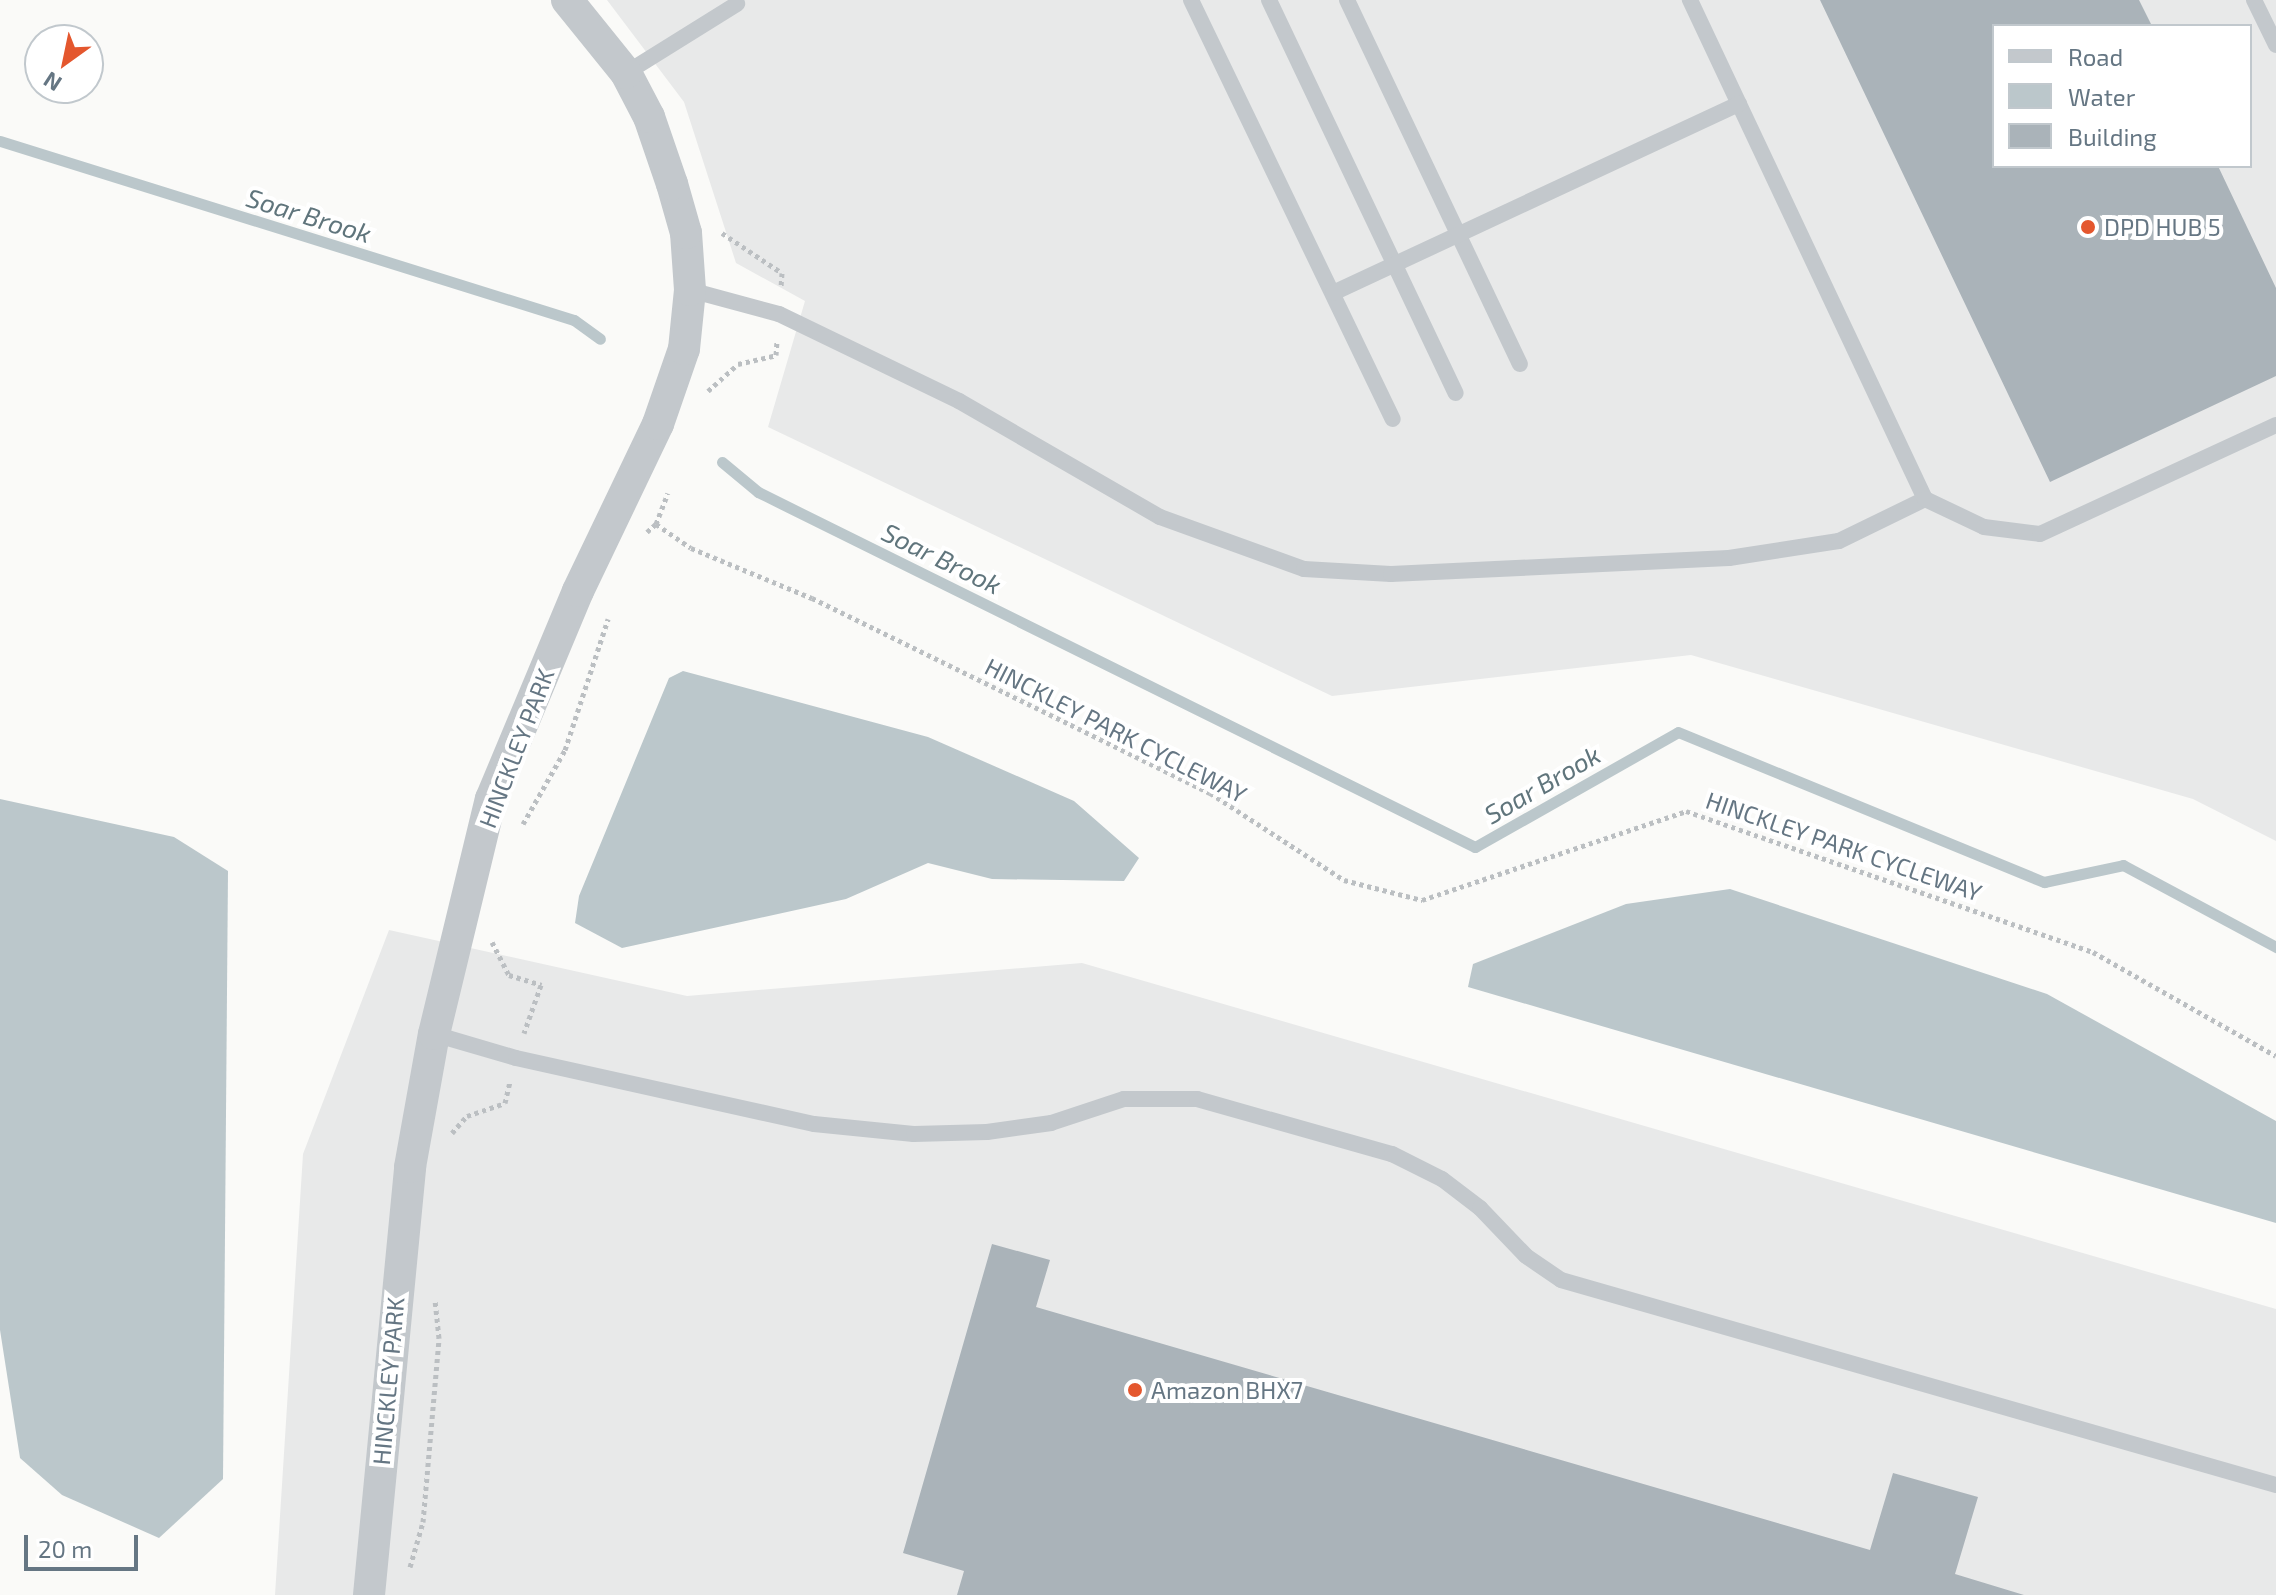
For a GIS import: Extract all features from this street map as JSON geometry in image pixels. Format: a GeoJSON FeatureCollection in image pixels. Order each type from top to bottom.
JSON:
{"type":"FeatureCollection","features":[{"type":"Feature","properties":{"kind":"street","name":"HINCKLEY PARK"},"geometry":{"type":"LineString","coordinates":[[369,1595],[392,1323],[410,1167],[434,1034],[491,799],[578,591],[658,424],[684,349],[690,290],[686,233],[672,184],[649,117],[626,73],[567,0]]}},
{"type":"Feature","properties":{"kind":"lane"},"geometry":{"type":"LineString","coordinates":[[1191,0],[1393,419]]}},
{"type":"Feature","properties":{"kind":"lane"},"geometry":{"type":"LineString","coordinates":[[1269,0],[1456,393]]}},
{"type":"Feature","properties":{"kind":"lane"},"geometry":{"type":"LineString","coordinates":[[1347,0],[1520,364]]}},
{"type":"Feature","properties":{"kind":"lane"},"geometry":{"type":"LineString","coordinates":[[1690,0],[1925,499],[1984,527],[2040,534],[2276,425]]}},
{"type":"Feature","properties":{"kind":"lane"},"geometry":{"type":"LineString","coordinates":[[2254,0],[2276,45]]}},
{"type":"Feature","properties":{"kind":"lane"},"geometry":{"type":"LineString","coordinates":[[626,73],[737,4]]}},
{"type":"Feature","properties":{"kind":"lane"},"geometry":{"type":"LineString","coordinates":[[1333,293],[1739,104]]}},
{"type":"Feature","properties":{"kind":"lane"},"geometry":{"type":"LineString","coordinates":[[690,290],[779,314],[959,401],[1160,517],[1304,569],[1391,574],[1784,554],[1839,541],[1925,499]]}},
{"type":"Feature","properties":{"kind":"lane"},"geometry":{"type":"LineString","coordinates":[[434,1034],[516,1058],[814,1124],[914,1134],[1051,1123],[1124,1099],[1197,1099],[1404,1160],[1455,1189],[1526,1256],[1561,1280],[2276,1485]]}},
{"type":"Feature","properties":{"kind":"path"},"geometry":{"type":"LineString","coordinates":[[703,401],[709,388],[738,364],[776,355]]}},
{"type":"Feature","properties":{"kind":"path"},"geometry":{"type":"LineString","coordinates":[[640,538],[656,524],[671,482]]}},
{"type":"Feature","properties":{"kind":"path","name":"HINCKLEY PARK CYCLEWAY"},"geometry":{"type":"LineString","coordinates":[[656,524],[691,548],[812,598],[1210,793],[1344,880],[1422,900],[1686,811],[2093,952],[2276,1056]]}},
{"type":"Feature","properties":{"kind":"path"},"geometry":{"type":"LineString","coordinates":[[521,828],[565,750],[613,604]]}},
{"type":"Feature","properties":{"kind":"path"},"geometry":{"type":"LineString","coordinates":[[486,931],[509,975],[541,985]]}},
{"type":"Feature","properties":{"kind":"path"},"geometry":{"type":"LineString","coordinates":[[442,1144],[467,1116],[505,1103]]}},
{"type":"Feature","properties":{"kind":"path"},"geometry":{"type":"LineString","coordinates":[[406,1580],[423,1522],[439,1338],[435,1291]]}},
{"type":"Feature","properties":{"kind":"shaded area"},"geometry":{"type":"Polygon","coordinates":[[[607,0],[2276,0],[2276,841],[2193,799],[1691,655],[1332,696],[768,427],[805,301],[736,263],[684,102],[607,0]]]}},
{"type":"Feature","properties":{"kind":"shaded area"},"geometry":{"type":"Polygon","coordinates":[[[389,930],[687,996],[1082,963],[2276,1309],[2276,1595],[275,1595],[303,1154],[389,930]]]}},
{"type":"Feature","properties":{"kind":"water"},"geometry":{"type":"Polygon","coordinates":[[[683,671],[928,737],[1074,801],[1139,858],[1124,881],[992,879],[928,863],[846,899],[622,948],[575,923],[579,896],[669,678],[683,671]]]}},
{"type":"Feature","properties":{"kind":"water"},"geometry":{"type":"Polygon","coordinates":[[[0,799],[174,837],[228,871],[223,1479],[159,1538],[62,1495],[20,1458],[0,1330],[0,799]]]}},
{"type":"Feature","properties":{"kind":"water"},"geometry":{"type":"Polygon","coordinates":[[[1730,889],[2047,994],[2276,1121],[2276,1223],[1468,987],[1473,964],[1626,904],[1730,889]]]}},
{"type":"Feature","properties":{"kind":"building","name":"DPD HUB 5"},"geometry":{"type":"Polygon","coordinates":[[[1820,0],[2139,0],[2151,24],[1992,24],[1992,168],[2219,168],[2276,288],[2276,376],[2050,482],[1820,0]]]}},
{"type":"Feature","properties":{"kind":"building","name":"Amazon BHX7"},"geometry":{"type":"Polygon","coordinates":[[[992,1244],[1050,1260],[1036,1307],[1870,1550],[1893,1473],[1978,1497],[1955,1574],[2024,1595],[957,1595],[964,1571],[903,1553],[992,1244]]]}},
{"type":"Feature","properties":{"kind":"waterway","name":"Soar Brook"},"geometry":{"type":"LineString","coordinates":[[0,141],[574,320],[600,339]]}},
{"type":"Feature","properties":{"kind":"waterway","name":"Soar Brook"},"geometry":{"type":"LineString","coordinates":[[722,462],[758,492],[1475,847],[1678,732],[2044,882],[2123,865],[2276,947]]}},
{"type":"Feature","properties":{"kind":"place","name":"DPD HUB 5"},"geometry":{"type":"Point","coordinates":[2088,227]}},
{"type":"Feature","properties":{"kind":"place","name":"Amazon BHX7"},"geometry":{"type":"Point","coordinates":[1135,1390]}}]}
